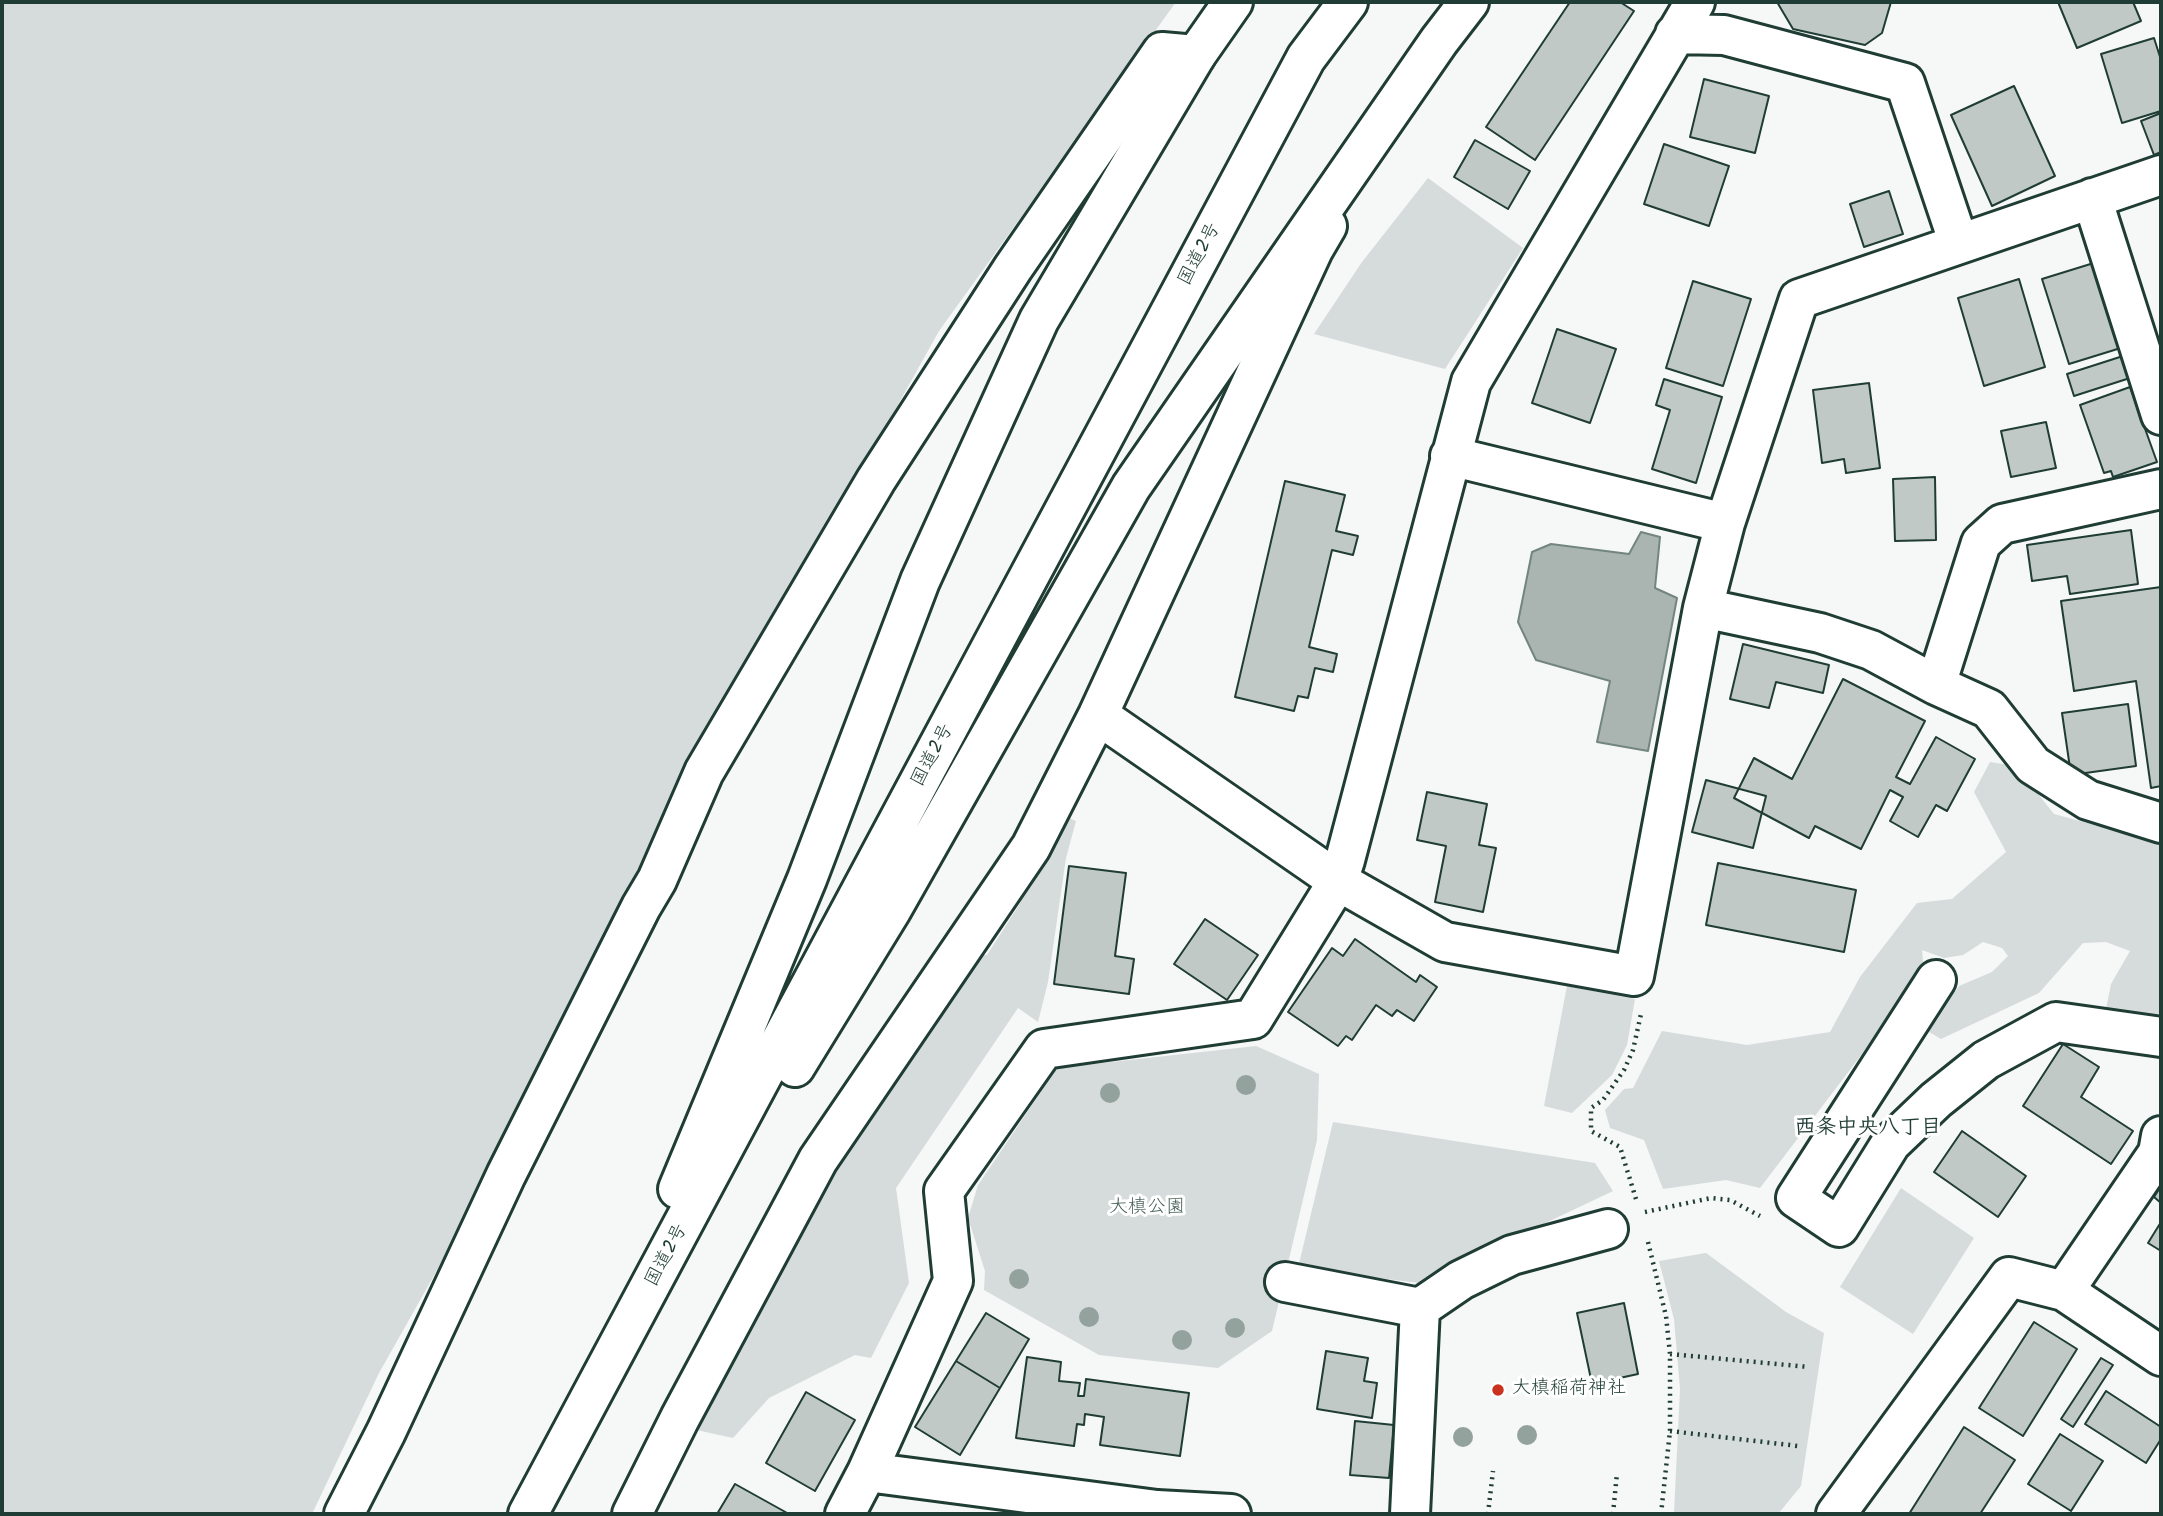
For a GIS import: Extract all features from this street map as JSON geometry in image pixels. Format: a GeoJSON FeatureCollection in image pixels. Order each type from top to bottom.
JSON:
{"type":"FeatureCollection","features":[{"type":"Feature","properties":{"kind":"main road"},"geometry":{"type":"LineString","coordinates":[[590,1401],[807,879],[920,581],[1039,320],[1196,55],[1233,2]]}},
{"type":"Feature","properties":{"kind":"main road","name":"国道2号"},"geometry":{"type":"LineString","coordinates":[[528,1514],[1300,70],[1348,2]]}},
{"type":"Feature","properties":{"kind":"main road"},"geometry":{"type":"LineString","coordinates":[[590,1401],[892,909],[1131,487],[1439,41],[1469,2]]}},
{"type":"Feature","properties":{"kind":"main road"},"geometry":{"type":"LineString","coordinates":[[845,1514],[867,1472],[953,1281],[944,1191],[1044,1049],[1253,1019],[1338,881],[1471,382],[1695,2]]}},
{"type":"Feature","properties":{"kind":"main road"},"geometry":{"type":"LineString","coordinates":[[1675,34],[1724,35],[1905,83],[1959,244]]}},
{"type":"Feature","properties":{"kind":"main road"},"geometry":{"type":"LineString","coordinates":[[632,1514],[680,1418],[818,1160],[1031,847],[1098,715],[1313,250],[1439,41]]}},
{"type":"Feature","properties":{"kind":"main road"},"geometry":{"type":"LineString","coordinates":[[344,1514],[506,1175],[641,906],[657,880],[711,761],[876,480],[1021,256],[1162,52],[1196,55]]}},
{"type":"Feature","properties":{"kind":"main road"},"geometry":{"type":"LineString","coordinates":[[1098,715],[1338,881],[1445,942],[1634,976],[1703,608],[1725,523],[1799,299],[2161,175]]}},
{"type":"Feature","properties":{"kind":"main road"},"geometry":{"type":"LineString","coordinates":[[2092,198],[2161,415]]}},
{"type":"Feature","properties":{"kind":"main road"},"geometry":{"type":"LineString","coordinates":[[1450,456],[1725,523]]}},
{"type":"Feature","properties":{"kind":"main road"},"geometry":{"type":"LineString","coordinates":[[1936,685],[1981,543],[2002,524],[2161,489]]}},
{"type":"Feature","properties":{"kind":"main road"},"geometry":{"type":"LineString","coordinates":[[1703,608],[1820,633],[1871,650],[1936,685],[1989,709],[2034,765],[2088,800],[2161,823]]}},
{"type":"Feature","properties":{"kind":"main road"},"geometry":{"type":"LineString","coordinates":[[1936,980],[1796,1198],[1839,1227],[1891,1143],[1936,1100],[1986,1060],[2056,1022],[2161,1037]]}},
{"type":"Feature","properties":{"kind":"main road"},"geometry":{"type":"LineString","coordinates":[[2064,1292],[2158,1153],[2161,1136]]}},
{"type":"Feature","properties":{"kind":"main road"},"geometry":{"type":"LineString","coordinates":[[1285,1282],[1420,1308],[1461,1280],[1511,1255],[1624,1221]]}},
{"type":"Feature","properties":{"kind":"main road"},"geometry":{"type":"LineString","coordinates":[[1836,1514],[2009,1277],[2064,1292],[2161,1356]]}},
{"type":"Feature","properties":{"kind":"main road"},"geometry":{"type":"LineString","coordinates":[[1410,1514],[1420,1308]]}},
{"type":"Feature","properties":{"kind":"main road"},"geometry":{"type":"LineString","coordinates":[[867,1472],[1156,1512],[1231,1514]]}},
{"type":"Feature","properties":{"kind":"path"},"geometry":{"type":"LineString","coordinates":[[1633,1050],[1624,1070],[1603,1100],[1591,1108],[1591,1131],[1620,1147],[1636,1199]]}},
{"type":"Feature","properties":{"kind":"path"},"geometry":{"type":"LineString","coordinates":[[1624,1221],[1711,1198],[1730,1200],[1761,1217]]}},
{"type":"Feature","properties":{"kind":"path"},"geometry":{"type":"LineString","coordinates":[[1647,1238],[1666,1316],[1670,1354],[1670,1431],[1661,1514]]}},
{"type":"Feature","properties":{"kind":"path"},"geometry":{"type":"LineString","coordinates":[[1670,1354],[1809,1367]]}},
{"type":"Feature","properties":{"kind":"path"},"geometry":{"type":"LineString","coordinates":[[1670,1431],[1798,1446]]}},
{"type":"Feature","properties":{"kind":"path"},"geometry":{"type":"LineString","coordinates":[[1488,1514],[1493,1471]]}},
{"type":"Feature","properties":{"kind":"path"},"geometry":{"type":"LineString","coordinates":[[1613,1514],[1618,1473]]}},
{"type":"Feature","properties":{"kind":"green space"},"geometry":{"type":"Polygon","coordinates":[[[2,2],[1176,2],[939,331],[788,602],[657,880],[379,1373],[312,1514],[2,1514],[2,2]]]}},
{"type":"Feature","properties":{"kind":"green space"},"geometry":{"type":"Polygon","coordinates":[[[1428,178],[1523,248],[1445,369],[1314,334],[1362,262],[1428,178]]]}},
{"type":"Feature","properties":{"kind":"green space"},"geometry":{"type":"Polygon","coordinates":[[[1990,762],[2016,766],[2054,814],[2161,840],[2161,1010],[2156,1018],[2105,1014],[2111,984],[2130,951],[2106,942],[2083,943],[2039,993],[1941,1039],[1924,1029],[1939,1014],[1959,986],[1992,972],[2008,956],[2002,948],[1983,942],[1963,955],[1944,958],[1922,950],[1923,962],[1862,1054],[1760,1188],[1726,1180],[1663,1189],[1644,1140],[1610,1128],[1605,1110],[1624,1089],[1633,1088],[1662,1031],[1747,1045],[1830,1032],[1860,977],[1917,903],[1952,899],[2006,852],[1974,792],[1990,762]]]}},
{"type":"Feature","properties":{"kind":"green space"},"geometry":{"type":"Polygon","coordinates":[[[1064,816],[1076,821],[1066,858],[1048,982],[1038,1022],[1018,1008],[896,1188],[909,1283],[871,1358],[855,1355],[769,1398],[733,1438],[692,1429],[762,1274],[962,956],[987,955],[1019,905],[1064,816]]]}},
{"type":"Feature","properties":{"kind":"green space"},"geometry":{"type":"Polygon","coordinates":[[[1567,986],[1635,999],[1627,1045],[1612,1075],[1572,1113],[1544,1106],[1567,986]]]}},
{"type":"Feature","properties":{"kind":"green space","name":"大槙公園"},"geometry":{"type":"Polygon","coordinates":[[[1256,1046],[1319,1074],[1317,1140],[1272,1331],[1218,1368],[1099,1355],[984,1290],[985,1271],[968,1218],[978,1185],[1057,1068],[1256,1046]]]}},
{"type":"Feature","properties":{"kind":"green space"},"geometry":{"type":"Polygon","coordinates":[[[1333,1122],[1595,1163],[1613,1191],[1419,1283],[1298,1268],[1333,1122]]]}},
{"type":"Feature","properties":{"kind":"green space"},"geometry":{"type":"Polygon","coordinates":[[[1901,1188],[1974,1238],[1913,1334],[1840,1287],[1901,1188]]]}},
{"type":"Feature","properties":{"kind":"green space"},"geometry":{"type":"Polygon","coordinates":[[[1706,1253],[1786,1312],[1824,1333],[1801,1486],[1778,1514],[1674,1513],[1680,1389],[1674,1319],[1659,1261],[1706,1253]]]}},
{"type":"Feature","properties":{"kind":"shaded area"},"geometry":{"type":"Polygon","coordinates":[[[1641,532],[1660,537],[1655,588],[1677,598],[1648,751],[1597,742],[1610,681],[1536,660],[1518,622],[1532,552],[1551,544],[1629,554],[1641,532]]]}},
{"type":"Feature","properties":{"kind":"building"},"geometry":{"type":"Polygon","coordinates":[[[1570,2],[1620,2],[1634,11],[1535,160],[1486,127],[1570,2]]]}},
{"type":"Feature","properties":{"kind":"building"},"geometry":{"type":"Polygon","coordinates":[[[1777,2],[1891,2],[1882,33],[1865,45],[1793,29],[1777,2]]]}},
{"type":"Feature","properties":{"kind":"building"},"geometry":{"type":"Polygon","coordinates":[[[2058,2],[2133,2],[2141,21],[2077,48],[2058,2]]]}},
{"type":"Feature","properties":{"kind":"building"},"geometry":{"type":"Polygon","coordinates":[[[2154,38],[2161,60],[2161,111],[2122,123],[2101,54],[2154,38]]]}},
{"type":"Feature","properties":{"kind":"building"},"geometry":{"type":"Polygon","coordinates":[[[1704,79],[1769,96],[1755,153],[1690,137],[1704,79]]]}},
{"type":"Feature","properties":{"kind":"building"},"geometry":{"type":"Polygon","coordinates":[[[2014,86],[2055,176],[1992,206],[1951,115],[2014,86]]]}},
{"type":"Feature","properties":{"kind":"building"},"geometry":{"type":"Polygon","coordinates":[[[2161,113],[2161,152],[2154,155],[2141,121],[2161,113]]]}},
{"type":"Feature","properties":{"kind":"building"},"geometry":{"type":"Polygon","coordinates":[[[1475,140],[1530,171],[1508,209],[1454,177],[1475,140]]]}},
{"type":"Feature","properties":{"kind":"building"},"geometry":{"type":"Polygon","coordinates":[[[1664,144],[1729,166],[1709,226],[1644,204],[1664,144]]]}},
{"type":"Feature","properties":{"kind":"building"},"geometry":{"type":"Polygon","coordinates":[[[1889,191],[1903,234],[1864,247],[1850,204],[1889,191]]]}},
{"type":"Feature","properties":{"kind":"building"},"geometry":{"type":"Polygon","coordinates":[[[2097,262],[2124,347],[2069,364],[2042,279],[2097,262]]]}},
{"type":"Feature","properties":{"kind":"building"},"geometry":{"type":"Polygon","coordinates":[[[2019,279],[2045,367],[1984,386],[1958,298],[2019,279]]]}},
{"type":"Feature","properties":{"kind":"building"},"geometry":{"type":"Polygon","coordinates":[[[1693,281],[1751,299],[1723,386],[1666,368],[1693,281]]]}},
{"type":"Feature","properties":{"kind":"building"},"geometry":{"type":"Polygon","coordinates":[[[1557,329],[1616,349],[1590,423],[1532,403],[1557,329]]]}},
{"type":"Feature","properties":{"kind":"building"},"geometry":{"type":"Polygon","coordinates":[[[2123,356],[2130,378],[2074,396],[2067,374],[2123,356]]]}},
{"type":"Feature","properties":{"kind":"building"},"geometry":{"type":"Polygon","coordinates":[[[1664,379],[1722,397],[1696,483],[1652,469],[1670,410],[1656,405],[1664,379]]]}},
{"type":"Feature","properties":{"kind":"building"},"geometry":{"type":"Polygon","coordinates":[[[1869,383],[1880,468],[1846,473],[1844,459],[1822,463],[1813,390],[1869,383]]]}},
{"type":"Feature","properties":{"kind":"building"},"geometry":{"type":"Polygon","coordinates":[[[2130,387],[2157,462],[2113,477],[2111,471],[2104,473],[2080,405],[2130,387]]]}},
{"type":"Feature","properties":{"kind":"building"},"geometry":{"type":"Polygon","coordinates":[[[2046,422],[2056,468],[2011,477],[2001,431],[2046,422]]]}},
{"type":"Feature","properties":{"kind":"building"},"geometry":{"type":"Polygon","coordinates":[[[1935,477],[1936,540],[1895,541],[1893,479],[1935,477]]]}},
{"type":"Feature","properties":{"kind":"building"},"geometry":{"type":"Polygon","coordinates":[[[1285,481],[1345,495],[1336,531],[1358,536],[1353,555],[1332,550],[1309,647],[1337,654],[1333,672],[1315,668],[1308,698],[1298,696],[1294,711],[1235,697],[1285,481]]]}},
{"type":"Feature","properties":{"kind":"building"},"geometry":{"type":"Polygon","coordinates":[[[2131,530],[2138,584],[2070,594],[2067,576],[2032,581],[2027,545],[2131,530]]]}},
{"type":"Feature","properties":{"kind":"building"},"geometry":{"type":"Polygon","coordinates":[[[2161,587],[2161,786],[2151,788],[2136,681],[2074,691],[2061,601],[2161,587]]]}},
{"type":"Feature","properties":{"kind":"building"},"geometry":{"type":"Polygon","coordinates":[[[1743,644],[1829,665],[1823,693],[1776,682],[1769,708],[1730,699],[1743,644]]]}},
{"type":"Feature","properties":{"kind":"building"},"geometry":{"type":"Polygon","coordinates":[[[1843,679],[1925,721],[1896,777],[1910,784],[1936,737],[1975,759],[1947,811],[1936,805],[1918,837],[1890,821],[1903,797],[1890,790],[1861,849],[1815,826],[1809,838],[1734,798],[1754,758],[1792,779],[1843,679]]]}},
{"type":"Feature","properties":{"kind":"building"},"geometry":{"type":"Polygon","coordinates":[[[2128,704],[2136,766],[2071,775],[2062,713],[2128,704]]]}},
{"type":"Feature","properties":{"kind":"building"},"geometry":{"type":"Polygon","coordinates":[[[1706,780],[1766,796],[1753,848],[1692,832],[1706,780]]]}},
{"type":"Feature","properties":{"kind":"building"},"geometry":{"type":"Polygon","coordinates":[[[1427,792],[1487,804],[1479,845],[1496,848],[1483,912],[1435,902],[1446,846],[1417,840],[1427,792]]]}},
{"type":"Feature","properties":{"kind":"building"},"geometry":{"type":"Polygon","coordinates":[[[1718,863],[1856,890],[1844,952],[1706,925],[1718,863]]]}},
{"type":"Feature","properties":{"kind":"building"},"geometry":{"type":"Polygon","coordinates":[[[1069,866],[1126,873],[1115,956],[1134,959],[1129,994],[1054,984],[1069,866]]]}},
{"type":"Feature","properties":{"kind":"building"},"geometry":{"type":"Polygon","coordinates":[[[1205,919],[1258,955],[1227,1000],[1174,964],[1205,919]]]}},
{"type":"Feature","properties":{"kind":"building"},"geometry":{"type":"Polygon","coordinates":[[[1355,939],[1416,982],[1420,975],[1437,987],[1414,1021],[1397,1010],[1392,1016],[1376,1005],[1352,1040],[1346,1036],[1338,1046],[1288,1012],[1332,948],[1343,956],[1355,939]]]}},
{"type":"Feature","properties":{"kind":"building"},"geometry":{"type":"Polygon","coordinates":[[[2063,1044],[2099,1067],[2081,1097],[2133,1131],[2111,1164],[2023,1106],[2063,1044]]]}},
{"type":"Feature","properties":{"kind":"building"},"geometry":{"type":"Polygon","coordinates":[[[1962,1131],[2026,1176],[1998,1217],[1934,1172],[1962,1131]]]}},
{"type":"Feature","properties":{"kind":"building"},"geometry":{"type":"Polygon","coordinates":[[[2161,1186],[2161,1203],[2154,1197],[2161,1186]]]}},
{"type":"Feature","properties":{"kind":"building"},"geometry":{"type":"Polygon","coordinates":[[[2161,1222],[2161,1251],[2148,1243],[2161,1222]]]}},
{"type":"Feature","properties":{"kind":"building"},"geometry":{"type":"Polygon","coordinates":[[[1624,1303],[1638,1374],[1592,1384],[1577,1313],[1624,1303]]]}},
{"type":"Feature","properties":{"kind":"building"},"geometry":{"type":"Polygon","coordinates":[[[986,1313],[1029,1339],[1000,1388],[956,1361],[986,1313]]]}},
{"type":"Feature","properties":{"kind":"building"},"geometry":{"type":"Polygon","coordinates":[[[2034,1322],[2077,1349],[2023,1436],[1979,1408],[2034,1322]]]}},
{"type":"Feature","properties":{"kind":"building"},"geometry":{"type":"Polygon","coordinates":[[[1326,1351],[1368,1358],[1364,1381],[1377,1383],[1372,1418],[1317,1409],[1326,1351]]]}},
{"type":"Feature","properties":{"kind":"building"},"geometry":{"type":"Polygon","coordinates":[[[1027,1357],[1061,1362],[1059,1381],[1080,1383],[1078,1396],[1084,1396],[1086,1379],[1189,1393],[1180,1456],[1100,1445],[1104,1417],[1085,1414],[1084,1425],[1077,1424],[1074,1446],[1016,1438],[1027,1357]]]}},
{"type":"Feature","properties":{"kind":"building"},"geometry":{"type":"Polygon","coordinates":[[[2101,1358],[2113,1365],[2073,1427],[2061,1419],[2101,1358]]]}},
{"type":"Feature","properties":{"kind":"building"},"geometry":{"type":"Polygon","coordinates":[[[956,1361],[1000,1388],[960,1455],[915,1427],[956,1361]]]}},
{"type":"Feature","properties":{"kind":"building"},"geometry":{"type":"Polygon","coordinates":[[[2106,1391],[2161,1427],[2161,1439],[2146,1463],[2085,1424],[2106,1391]]]}},
{"type":"Feature","properties":{"kind":"building"},"geometry":{"type":"Polygon","coordinates":[[[806,1392],[855,1420],[815,1491],[766,1463],[806,1392]]]}},
{"type":"Feature","properties":{"kind":"building"},"geometry":{"type":"Polygon","coordinates":[[[1355,1421],[1394,1425],[1389,1478],[1350,1475],[1355,1421]]]}},
{"type":"Feature","properties":{"kind":"building"},"geometry":{"type":"Polygon","coordinates":[[[1964,1427],[2015,1460],[1980,1514],[1909,1514],[1964,1427]]]}},
{"type":"Feature","properties":{"kind":"building"},"geometry":{"type":"Polygon","coordinates":[[[2060,1434],[2103,1461],[2071,1511],[2028,1484],[2060,1434]]]}},
{"type":"Feature","properties":{"kind":"building"},"geometry":{"type":"Polygon","coordinates":[[[735,1484],[789,1514],[717,1514],[735,1484]]]}},
{"type":"Feature","properties":{"kind":"place","name":"大槙稲荷神社"},"geometry":{"type":"Point","coordinates":[1498,1390]}},
{"type":"Feature","properties":{"kind":"district","name":"西条中央八丁目"},"geometry":{"type":"Point","coordinates":[1868,1129]}}]}
